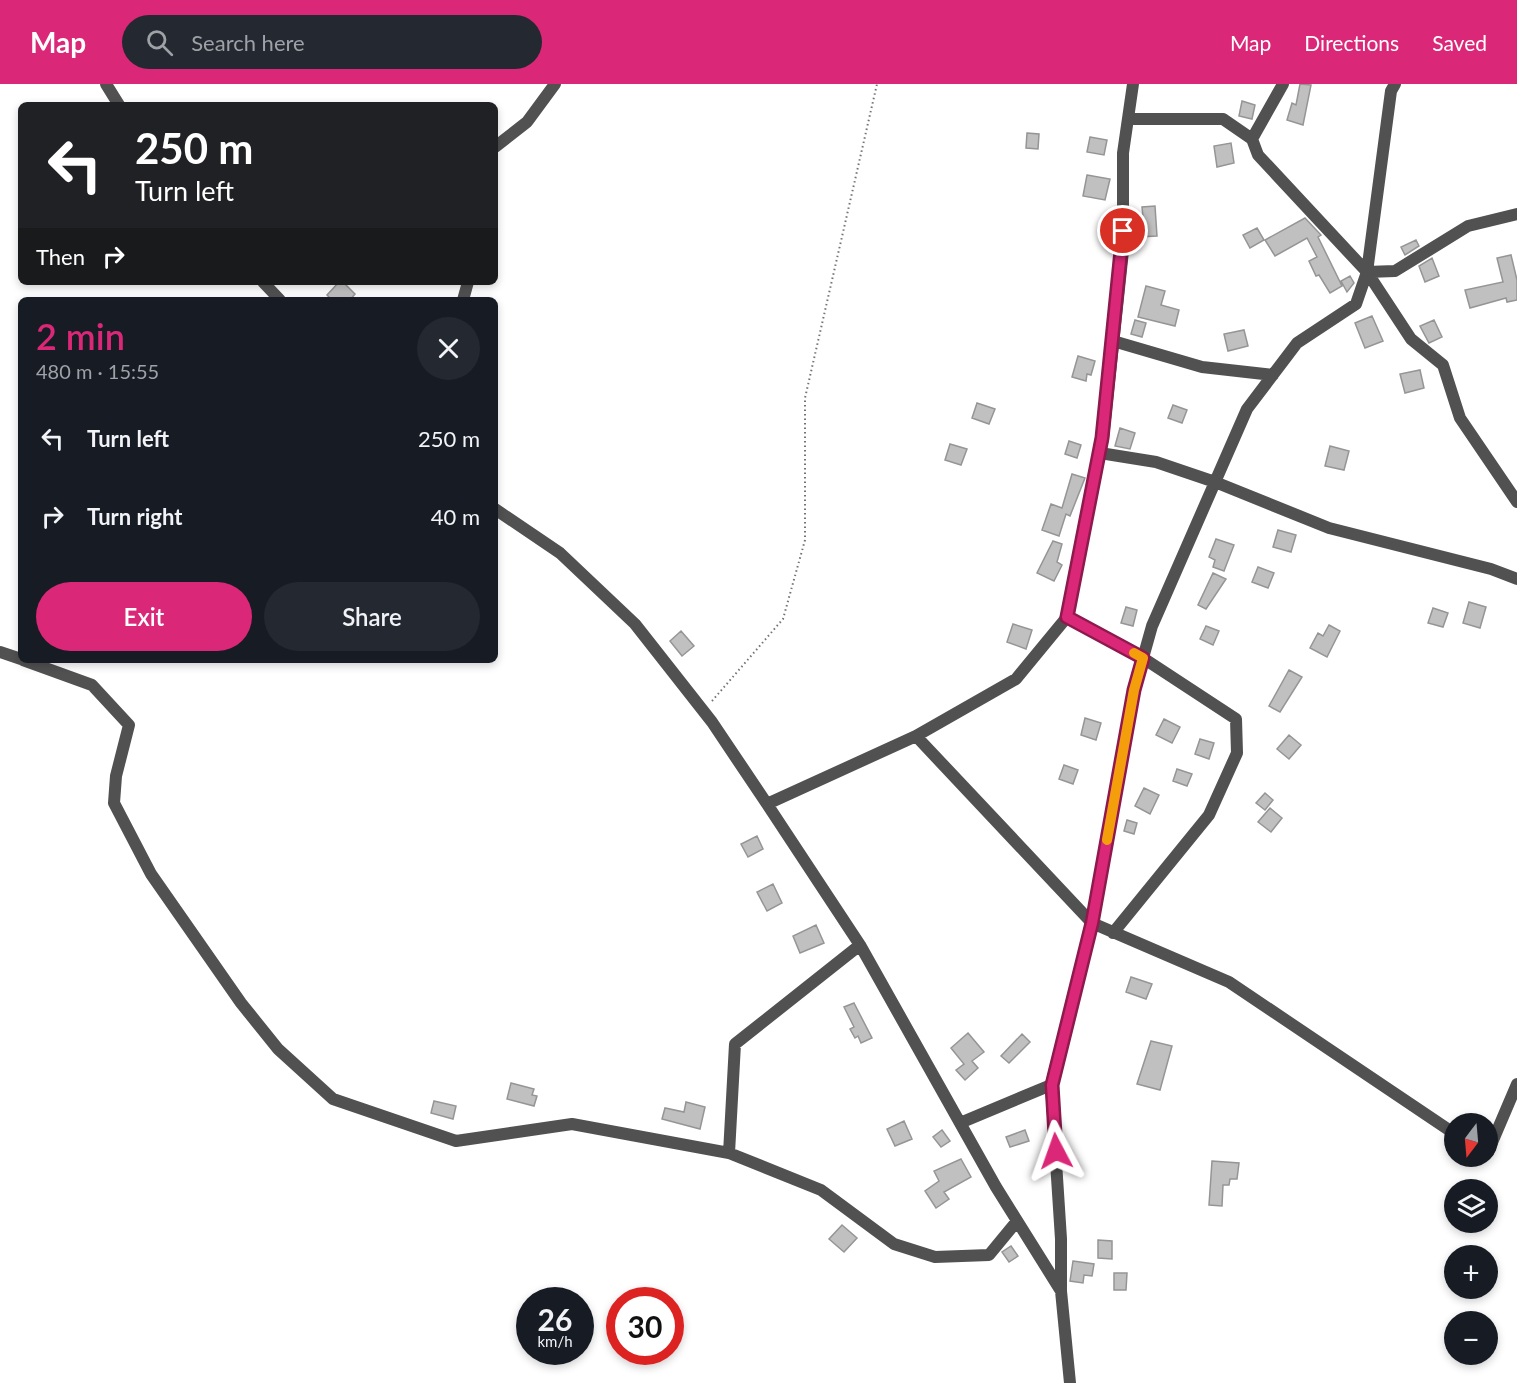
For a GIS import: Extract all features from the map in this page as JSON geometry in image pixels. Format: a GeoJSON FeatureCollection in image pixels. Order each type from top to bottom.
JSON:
{"type":"FeatureCollection","features":[{"type":"Feature","properties":{"kind":"street"},"geometry":{"type":"LineString","coordinates":[[106,84],[117,102]]}},
{"type":"Feature","properties":{"kind":"street"},"geometry":{"type":"LineString","coordinates":[[498,145],[527,122],[555,84]]}},
{"type":"Feature","properties":{"kind":"street"},"geometry":{"type":"LineString","coordinates":[[767,804],[916,736],[1016,680],[1067,617],[1100,453],[1123,251],[1123,153],[1133,84]]}},
{"type":"Feature","properties":{"kind":"street"},"geometry":{"type":"LineString","coordinates":[[1252,139],[1283,84]]}},
{"type":"Feature","properties":{"kind":"street"},"geometry":{"type":"LineString","coordinates":[[1070,1383],[1061,1291],[1061,1239],[1052,1085],[1092,923],[1134,690],[1152,626],[1247,410],[1297,343],[1356,304],[1367,272],[1391,91],[1395,84]]}},
{"type":"Feature","properties":{"kind":"street"},"geometry":{"type":"LineString","coordinates":[[1128,119],[1223,119],[1252,139],[1258,155],[1367,272],[1411,339],[1443,365],[1460,418],[1517,502]]}},
{"type":"Feature","properties":{"kind":"street"},"geometry":{"type":"LineString","coordinates":[[1367,272],[1395,271],[1468,226],[1517,214]]}},
{"type":"Feature","properties":{"kind":"street"},"geometry":{"type":"LineString","coordinates":[[266,285],[277,297]]}},
{"type":"Feature","properties":{"kind":"street"},"geometry":{"type":"LineString","coordinates":[[1113,341],[1202,367],[1273,375]]}},
{"type":"Feature","properties":{"kind":"street"},"geometry":{"type":"LineString","coordinates":[[1100,453],[1156,462],[1215,482],[1329,528],[1491,569],[1517,579]]}},
{"type":"Feature","properties":{"kind":"street"},"geometry":{"type":"LineString","coordinates":[[498,511],[560,553],[635,624],[704,711],[860,945],[960,1123],[1061,1291]]}},
{"type":"Feature","properties":{"kind":"street"},"geometry":{"type":"LineString","coordinates":[[1067,617],[1143,658],[1236,719],[1237,753],[1209,814],[1113,933]]}},
{"type":"Feature","properties":{"kind":"street"},"geometry":{"type":"LineString","coordinates":[[0,652],[18,659]]}},
{"type":"Feature","properties":{"kind":"street"},"geometry":{"type":"LineString","coordinates":[[30,663],[92,685],[129,725],[116,776],[114,803],[151,874],[241,1003],[278,1048],[333,1099],[456,1141],[572,1124],[729,1153],[821,1190],[894,1244],[935,1257],[989,1255],[1017,1221]]}},
{"type":"Feature","properties":{"kind":"street"},"geometry":{"type":"LineString","coordinates":[[916,736],[1092,923],[1229,982],[1444,1127]]}},
{"type":"Feature","properties":{"kind":"street"},"geometry":{"type":"LineString","coordinates":[[729,1153],[735,1044],[860,945]]}},
{"type":"Feature","properties":{"kind":"street"},"geometry":{"type":"LineString","coordinates":[[1498,1129],[1517,1084]]}},
{"type":"Feature","properties":{"kind":"street"},"geometry":{"type":"LineString","coordinates":[[960,1123],[1052,1085]]}},
{"type":"Feature","properties":{"kind":"path"},"geometry":{"type":"LineString","coordinates":[[704,711],[783,619],[805,540],[805,398],[877,84]]}},
{"type":"Feature","properties":{"kind":"building"},"geometry":{"type":"Polygon","coordinates":[[[1300,84],[1311,85],[1303,125],[1287,120],[1292,103],[1296,105],[1300,84]]]}},
{"type":"Feature","properties":{"kind":"building"},"geometry":{"type":"Polygon","coordinates":[[[1242,101],[1255,105],[1252,119],[1239,116],[1242,101]]]}},
{"type":"Feature","properties":{"kind":"building"},"geometry":{"type":"Polygon","coordinates":[[[1027,133],[1039,134],[1038,149],[1026,148],[1027,133]]]}},
{"type":"Feature","properties":{"kind":"building"},"geometry":{"type":"Polygon","coordinates":[[[1090,137],[1107,140],[1104,155],[1087,152],[1090,137]]]}},
{"type":"Feature","properties":{"kind":"building"},"geometry":{"type":"Polygon","coordinates":[[[1231,143],[1234,163],[1217,167],[1214,146],[1231,143]]]}},
{"type":"Feature","properties":{"kind":"building"},"geometry":{"type":"Polygon","coordinates":[[[1087,175],[1110,179],[1105,200],[1083,196],[1087,175]]]}},
{"type":"Feature","properties":{"kind":"building"},"geometry":{"type":"Polygon","coordinates":[[[1155,206],[1157,236],[1137,237],[1136,218],[1143,217],[1142,207],[1155,206]]]}},
{"type":"Feature","properties":{"kind":"building"},"geometry":{"type":"Polygon","coordinates":[[[1305,218],[1321,235],[1318,237],[1342,286],[1330,293],[1319,275],[1316,276],[1309,261],[1317,257],[1307,238],[1275,256],[1265,240],[1305,218]]]}},
{"type":"Feature","properties":{"kind":"building"},"geometry":{"type":"Polygon","coordinates":[[[1257,228],[1264,240],[1250,248],[1243,235],[1257,228]]]}},
{"type":"Feature","properties":{"kind":"building"},"geometry":{"type":"Polygon","coordinates":[[[1416,240],[1419,246],[1405,255],[1401,247],[1416,240]]]}},
{"type":"Feature","properties":{"kind":"building"},"geometry":{"type":"Polygon","coordinates":[[[1511,255],[1517,280],[1517,300],[1507,302],[1506,298],[1470,308],[1465,290],[1503,282],[1497,258],[1511,255]]]}},
{"type":"Feature","properties":{"kind":"building"},"geometry":{"type":"Polygon","coordinates":[[[1432,258],[1439,276],[1425,282],[1419,266],[1432,258]]]}},
{"type":"Feature","properties":{"kind":"building"},"geometry":{"type":"Polygon","coordinates":[[[1350,276],[1354,283],[1347,292],[1341,281],[1350,276]]]}},
{"type":"Feature","properties":{"kind":"building"},"geometry":{"type":"Polygon","coordinates":[[[336,285],[346,285],[355,294],[352,297],[329,297],[327,295],[336,285]]]}},
{"type":"Feature","properties":{"kind":"building"},"geometry":{"type":"Polygon","coordinates":[[[1146,286],[1165,291],[1161,305],[1179,310],[1175,326],[1138,317],[1146,286]]]}},
{"type":"Feature","properties":{"kind":"building"},"geometry":{"type":"Polygon","coordinates":[[[1372,316],[1383,341],[1365,348],[1355,323],[1372,316]]]}},
{"type":"Feature","properties":{"kind":"building"},"geometry":{"type":"Polygon","coordinates":[[[1135,320],[1146,323],[1142,337],[1131,334],[1135,320]]]}},
{"type":"Feature","properties":{"kind":"building"},"geometry":{"type":"Polygon","coordinates":[[[1434,320],[1442,337],[1429,343],[1420,326],[1434,320]]]}},
{"type":"Feature","properties":{"kind":"building"},"geometry":{"type":"Polygon","coordinates":[[[1244,330],[1248,346],[1228,351],[1224,334],[1244,330]]]}},
{"type":"Feature","properties":{"kind":"building"},"geometry":{"type":"Polygon","coordinates":[[[1078,356],[1095,361],[1091,375],[1087,374],[1086,381],[1072,377],[1078,356]]]}},
{"type":"Feature","properties":{"kind":"building"},"geometry":{"type":"Polygon","coordinates":[[[1420,370],[1424,388],[1405,393],[1400,374],[1420,370]]]}},
{"type":"Feature","properties":{"kind":"building"},"geometry":{"type":"Polygon","coordinates":[[[977,403],[995,409],[989,424],[972,418],[977,403]]]}},
{"type":"Feature","properties":{"kind":"building"},"geometry":{"type":"Polygon","coordinates":[[[1173,405],[1187,410],[1182,423],[1168,418],[1173,405]]]}},
{"type":"Feature","properties":{"kind":"building"},"geometry":{"type":"Polygon","coordinates":[[[1120,428],[1135,433],[1130,449],[1115,446],[1120,428]]]}},
{"type":"Feature","properties":{"kind":"building"},"geometry":{"type":"Polygon","coordinates":[[[1069,441],[1081,445],[1077,458],[1065,454],[1069,441]]]}},
{"type":"Feature","properties":{"kind":"building"},"geometry":{"type":"Polygon","coordinates":[[[950,444],[967,449],[961,465],[945,460],[950,444]]]}},
{"type":"Feature","properties":{"kind":"building"},"geometry":{"type":"Polygon","coordinates":[[[1330,446],[1349,451],[1344,470],[1325,466],[1330,446]]]}},
{"type":"Feature","properties":{"kind":"building"},"geometry":{"type":"Polygon","coordinates":[[[1072,474],[1085,478],[1070,516],[1066,514],[1059,536],[1042,530],[1051,504],[1062,508],[1072,474]]]}},
{"type":"Feature","properties":{"kind":"building"},"geometry":{"type":"Polygon","coordinates":[[[1278,530],[1296,535],[1291,552],[1273,547],[1278,530]]]}},
{"type":"Feature","properties":{"kind":"building"},"geometry":{"type":"Polygon","coordinates":[[[1216,539],[1234,545],[1224,571],[1213,567],[1215,560],[1209,557],[1216,539]]]}},
{"type":"Feature","properties":{"kind":"building"},"geometry":{"type":"Polygon","coordinates":[[[1053,541],[1062,544],[1057,562],[1062,565],[1054,581],[1037,573],[1053,541]]]}},
{"type":"Feature","properties":{"kind":"building"},"geometry":{"type":"Polygon","coordinates":[[[1258,567],[1274,573],[1268,588],[1252,582],[1258,567]]]}},
{"type":"Feature","properties":{"kind":"building"},"geometry":{"type":"Polygon","coordinates":[[[1213,573],[1226,579],[1206,609],[1198,605],[1213,573]]]}},
{"type":"Feature","properties":{"kind":"building"},"geometry":{"type":"Polygon","coordinates":[[[1469,602],[1486,607],[1480,628],[1463,623],[1469,602]]]}},
{"type":"Feature","properties":{"kind":"building"},"geometry":{"type":"Polygon","coordinates":[[[1126,607],[1137,610],[1133,626],[1121,623],[1126,607]]]}},
{"type":"Feature","properties":{"kind":"building"},"geometry":{"type":"Polygon","coordinates":[[[1433,608],[1448,613],[1443,627],[1428,623],[1433,608]]]}},
{"type":"Feature","properties":{"kind":"building"},"geometry":{"type":"Polygon","coordinates":[[[1013,624],[1032,630],[1026,649],[1007,642],[1013,624]]]}},
{"type":"Feature","properties":{"kind":"building"},"geometry":{"type":"Polygon","coordinates":[[[1329,625],[1340,631],[1327,657],[1310,648],[1318,633],[1323,636],[1329,625]]]}},
{"type":"Feature","properties":{"kind":"building"},"geometry":{"type":"Polygon","coordinates":[[[1206,626],[1219,631],[1213,645],[1200,639],[1206,626]]]}},
{"type":"Feature","properties":{"kind":"building"},"geometry":{"type":"Polygon","coordinates":[[[681,631],[694,646],[682,656],[670,641],[681,631]]]}},
{"type":"Feature","properties":{"kind":"building"},"geometry":{"type":"Polygon","coordinates":[[[1289,670],[1302,677],[1280,712],[1269,706],[1289,670]]]}},
{"type":"Feature","properties":{"kind":"building"},"geometry":{"type":"Polygon","coordinates":[[[1085,718],[1101,723],[1096,740],[1081,735],[1085,718]]]}},
{"type":"Feature","properties":{"kind":"building"},"geometry":{"type":"Polygon","coordinates":[[[1164,719],[1180,727],[1172,743],[1156,735],[1164,719]]]}},
{"type":"Feature","properties":{"kind":"building"},"geometry":{"type":"Polygon","coordinates":[[[1289,735],[1301,745],[1289,759],[1277,749],[1289,735]]]}},
{"type":"Feature","properties":{"kind":"building"},"geometry":{"type":"Polygon","coordinates":[[[1200,739],[1214,743],[1209,759],[1195,754],[1200,739]]]}},
{"type":"Feature","properties":{"kind":"building"},"geometry":{"type":"Polygon","coordinates":[[[1064,765],[1078,770],[1073,784],[1059,779],[1064,765]]]}},
{"type":"Feature","properties":{"kind":"building"},"geometry":{"type":"Polygon","coordinates":[[[1177,769],[1192,774],[1187,786],[1173,781],[1177,769]]]}},
{"type":"Feature","properties":{"kind":"building"},"geometry":{"type":"Polygon","coordinates":[[[1144,788],[1159,795],[1150,814],[1135,806],[1144,788]]]}},
{"type":"Feature","properties":{"kind":"building"},"geometry":{"type":"Polygon","coordinates":[[[1265,793],[1273,800],[1265,810],[1256,803],[1265,793]]]}},
{"type":"Feature","properties":{"kind":"building"},"geometry":{"type":"Polygon","coordinates":[[[1270,808],[1282,818],[1271,832],[1258,822],[1270,808]]]}},
{"type":"Feature","properties":{"kind":"building"},"geometry":{"type":"Polygon","coordinates":[[[1127,820],[1137,823],[1134,834],[1124,831],[1127,820]]]}},
{"type":"Feature","properties":{"kind":"building"},"geometry":{"type":"Polygon","coordinates":[[[757,836],[763,849],[748,857],[741,844],[757,836]]]}},
{"type":"Feature","properties":{"kind":"building"},"geometry":{"type":"Polygon","coordinates":[[[773,884],[782,903],[767,911],[757,892],[773,884]]]}},
{"type":"Feature","properties":{"kind":"building"},"geometry":{"type":"Polygon","coordinates":[[[816,925],[824,943],[800,953],[793,936],[816,925]]]}},
{"type":"Feature","properties":{"kind":"building"},"geometry":{"type":"Polygon","coordinates":[[[1131,977],[1152,984],[1146,999],[1126,992],[1131,977]]]}},
{"type":"Feature","properties":{"kind":"building"},"geometry":{"type":"Polygon","coordinates":[[[854,1003],[872,1038],[861,1043],[858,1036],[855,1038],[850,1029],[854,1027],[844,1007],[854,1003]]]}},
{"type":"Feature","properties":{"kind":"building"},"geometry":{"type":"Polygon","coordinates":[[[968,1033],[984,1052],[972,1061],[978,1068],[965,1080],[956,1070],[964,1064],[951,1048],[968,1033]]]}},
{"type":"Feature","properties":{"kind":"building"},"geometry":{"type":"Polygon","coordinates":[[[1022,1034],[1030,1042],[1009,1063],[1001,1056],[1022,1034]]]}},
{"type":"Feature","properties":{"kind":"building"},"geometry":{"type":"Polygon","coordinates":[[[1151,1041],[1172,1046],[1160,1090],[1137,1084],[1151,1041]]]}},
{"type":"Feature","properties":{"kind":"building"},"geometry":{"type":"Polygon","coordinates":[[[511,1083],[534,1089],[532,1095],[537,1096],[534,1106],[507,1099],[511,1083]]]}},
{"type":"Feature","properties":{"kind":"building"},"geometry":{"type":"Polygon","coordinates":[[[434,1101],[456,1106],[453,1119],[431,1113],[434,1101]]]}},
{"type":"Feature","properties":{"kind":"building"},"geometry":{"type":"Polygon","coordinates":[[[686,1102],[705,1107],[700,1129],[662,1119],[665,1108],[684,1112],[686,1102]]]}},
{"type":"Feature","properties":{"kind":"building"},"geometry":{"type":"Polygon","coordinates":[[[904,1121],[912,1139],[895,1146],[887,1129],[904,1121]]]}},
{"type":"Feature","properties":{"kind":"building"},"geometry":{"type":"Polygon","coordinates":[[[942,1130],[950,1141],[941,1147],[933,1137],[942,1130]]]}},
{"type":"Feature","properties":{"kind":"building"},"geometry":{"type":"Polygon","coordinates":[[[1025,1130],[1029,1141],[1010,1147],[1006,1137],[1025,1130]]]}},
{"type":"Feature","properties":{"kind":"building"},"geometry":{"type":"Polygon","coordinates":[[[961,1159],[971,1177],[944,1192],[949,1199],[936,1208],[925,1191],[939,1181],[934,1171],[961,1159]]]}},
{"type":"Feature","properties":{"kind":"building"},"geometry":{"type":"Polygon","coordinates":[[[1212,1161],[1239,1163],[1237,1179],[1230,1179],[1229,1185],[1223,1185],[1222,1206],[1209,1205],[1212,1161]]]}},
{"type":"Feature","properties":{"kind":"building"},"geometry":{"type":"Polygon","coordinates":[[[842,1225],[857,1238],[844,1252],[829,1239],[842,1225]]]}},
{"type":"Feature","properties":{"kind":"building"},"geometry":{"type":"Polygon","coordinates":[[[1098,1240],[1112,1241],[1112,1259],[1098,1258],[1098,1240]]]}},
{"type":"Feature","properties":{"kind":"building"},"geometry":{"type":"Polygon","coordinates":[[[1011,1246],[1018,1256],[1009,1262],[1002,1252],[1011,1246]]]}},
{"type":"Feature","properties":{"kind":"building"},"geometry":{"type":"Polygon","coordinates":[[[1073,1261],[1094,1264],[1092,1276],[1084,1275],[1083,1283],[1070,1281],[1073,1261]]]}},
{"type":"Feature","properties":{"kind":"building"},"geometry":{"type":"Polygon","coordinates":[[[1114,1273],[1127,1273],[1126,1290],[1114,1290],[1114,1273]]]}},
{"type":"Feature","properties":{"kind":"slow traffic"},"geometry":{"type":"LineString","coordinates":[[1107,840],[1134,690],[1143,658],[1134,653]]}},
{"type":"Feature","properties":{"kind":"route"},"geometry":{"type":"LineString","coordinates":[[1056,1151],[1052,1085],[1092,923],[1134,690],[1143,658],[1067,617],[1102,438],[1123,251],[1123,231]]}}]}
